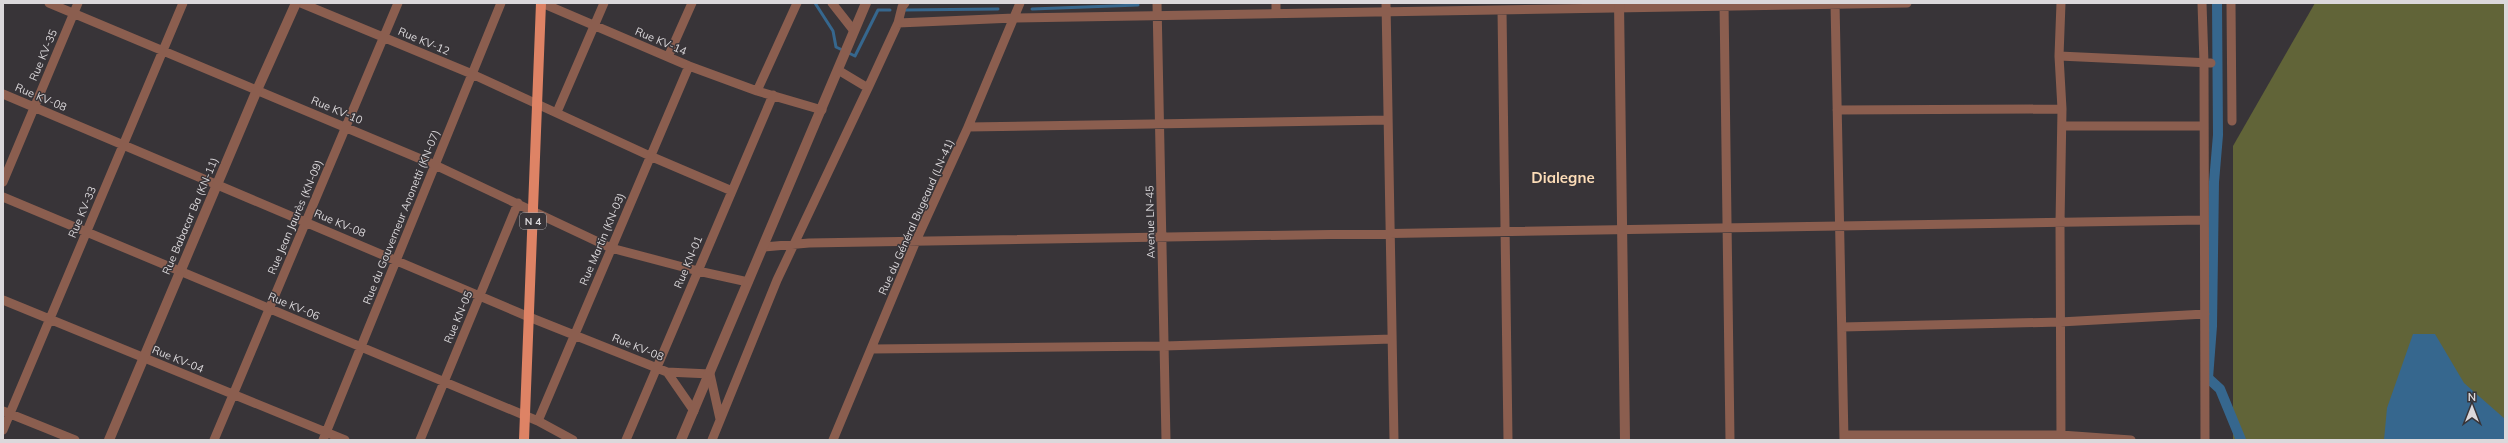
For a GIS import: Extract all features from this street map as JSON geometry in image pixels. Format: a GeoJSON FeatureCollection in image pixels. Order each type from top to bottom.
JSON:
{"type":"FeatureCollection","features":[{"type":"Feature","properties":{"kind":"main road","name":"N 4"},"geometry":{"type":"LineString","coordinates":[[524,440],[541,3]]}},
{"type":"Feature","properties":{"kind":"street","name":"Rue KV-10"},"geometry":{"type":"LineString","coordinates":[[49,3],[435,165],[611,248],[698,271],[748,282]]}},
{"type":"Feature","properties":{"kind":"street","name":"Rue KV-35"},"geometry":{"type":"LineString","coordinates":[[3,182],[78,3]]}},
{"type":"Feature","properties":{"kind":"street","name":"Rue KV-33"},"geometry":{"type":"LineString","coordinates":[[3,430],[6,413],[50,319],[183,3]]}},
{"type":"Feature","properties":{"kind":"street","name":"Rue Babacar Ba (KN-11)"},"geometry":{"type":"LineString","coordinates":[[110,440],[257,90],[296,3]]}},
{"type":"Feature","properties":{"kind":"street","name":"Rue KV-12"},"geometry":{"type":"LineString","coordinates":[[301,3],[472,74],[650,156],[732,191]]}},
{"type":"Feature","properties":{"kind":"street","name":"Rue Jean Jaurès (KN-09)"},"geometry":{"type":"LineString","coordinates":[[214,440],[398,3]]}},
{"type":"Feature","properties":{"kind":"street","name":"Rue du Gouverneur Anonetti (KN-07)"},"geometry":{"type":"LineString","coordinates":[[324,436],[501,3]]}},
{"type":"Feature","properties":{"kind":"street","name":"Rue KV-14"},"geometry":{"type":"LineString","coordinates":[[541,3],[689,66],[757,91],[822,110]]}},
{"type":"Feature","properties":{"kind":"street"},"geometry":{"type":"LineString","coordinates":[[557,112],[604,3]]}},
{"type":"Feature","properties":{"kind":"street"},"geometry":{"type":"LineString","coordinates":[[668,57],[692,3]]}},
{"type":"Feature","properties":{"kind":"street"},"geometry":{"type":"LineString","coordinates":[[757,91],[797,3]]}},
{"type":"Feature","properties":{"kind":"street"},"geometry":{"type":"LineString","coordinates":[[832,3],[854,31]]}},
{"type":"Feature","properties":{"kind":"street"},"geometry":{"type":"LineString","coordinates":[[681,440],[866,3]]}},
{"type":"Feature","properties":{"kind":"street"},"geometry":{"type":"LineString","coordinates":[[712,440],[777,280],[796,243],[868,88],[898,23],[902,7],[905,3]]}},
{"type":"Feature","properties":{"kind":"street","name":"Rue du Général Bugeaud (LN-41)"},"geometry":{"type":"LineString","coordinates":[[833,440],[916,241],[968,128],[1020,3]]}},
{"type":"Feature","properties":{"kind":"street","name":"Avenue LN-45"},"geometry":{"type":"LineString","coordinates":[[1157,3],[1166,440]]}},
{"type":"Feature","properties":{"kind":"street"},"geometry":{"type":"LineString","coordinates":[[1276,3],[1276,14]]}},
{"type":"Feature","properties":{"kind":"street"},"geometry":{"type":"LineString","coordinates":[[898,23],[1014,18],[1276,14],[1386,7],[1464,7],[1502,10],[1619,5],[1907,3]]}},
{"type":"Feature","properties":{"kind":"street"},"geometry":{"type":"LineString","coordinates":[[2061,3],[2059,56],[2062,109],[2060,223],[2061,438]]}},
{"type":"Feature","properties":{"kind":"street"},"geometry":{"type":"LineString","coordinates":[[2202,3],[2208,63],[2204,126],[2203,220],[2205,440]]}},
{"type":"Feature","properties":{"kind":"street"},"geometry":{"type":"LineString","coordinates":[[2230,3],[2228,63],[2232,120]]}},
{"type":"Feature","properties":{"kind":"street"},"geometry":{"type":"LineString","coordinates":[[1835,4],[1844,437],[2061,438],[2131,440]]}},
{"type":"Feature","properties":{"kind":"street"},"geometry":{"type":"LineString","coordinates":[[1619,5],[1625,440]]}},
{"type":"Feature","properties":{"kind":"street"},"geometry":{"type":"LineString","coordinates":[[1724,5],[1730,440]]}},
{"type":"Feature","properties":{"kind":"street"},"geometry":{"type":"LineString","coordinates":[[1386,7],[1394,440]]}},
{"type":"Feature","properties":{"kind":"street"},"geometry":{"type":"LineString","coordinates":[[1502,10],[1508,440]]}},
{"type":"Feature","properties":{"kind":"street"},"geometry":{"type":"LineString","coordinates":[[2059,56],[2208,63]]}},
{"type":"Feature","properties":{"kind":"street","name":"Rue Martin (KN-03)"},"geometry":{"type":"LineString","coordinates":[[538,421],[689,66]]}},
{"type":"Feature","properties":{"kind":"street"},"geometry":{"type":"LineString","coordinates":[[838,70],[868,88]]}},
{"type":"Feature","properties":{"kind":"street","name":"Rue KV-08"},"geometry":{"type":"LineString","coordinates":[[3,94],[306,221],[529,317],[667,372]]}},
{"type":"Feature","properties":{"kind":"street","name":"Rue KN-01"},"geometry":{"type":"LineString","coordinates":[[626,440],[773,95]]}},
{"type":"Feature","properties":{"kind":"street"},"geometry":{"type":"LineString","coordinates":[[1837,110],[2062,109]]}},
{"type":"Feature","properties":{"kind":"street"},"geometry":{"type":"LineString","coordinates":[[968,128],[1388,120]]}},
{"type":"Feature","properties":{"kind":"street"},"geometry":{"type":"LineString","coordinates":[[2062,126],[2204,126]]}},
{"type":"Feature","properties":{"kind":"street","name":"Rue KV-06"},"geometry":{"type":"LineString","coordinates":[[3,197],[538,421],[573,440]]}},
{"type":"Feature","properties":{"kind":"street","name":"Rue KN-05"},"geometry":{"type":"LineString","coordinates":[[420,440],[518,203]]}},
{"type":"Feature","properties":{"kind":"street"},"geometry":{"type":"LineString","coordinates":[[764,247],[796,243],[2203,220]]}},
{"type":"Feature","properties":{"kind":"street","name":"Rue KV-04"},"geometry":{"type":"LineString","coordinates":[[3,300],[233,394],[324,436],[344,440]]}},
{"type":"Feature","properties":{"kind":"street"},"geometry":{"type":"LineString","coordinates":[[1842,327],[2060,322],[2205,314]]}},
{"type":"Feature","properties":{"kind":"street"},"geometry":{"type":"LineString","coordinates":[[872,349],[1164,346],[1392,339]]}},
{"type":"Feature","properties":{"kind":"street"},"geometry":{"type":"LineString","coordinates":[[667,372],[710,374]]}},
{"type":"Feature","properties":{"kind":"street"},"geometry":{"type":"LineString","coordinates":[[667,372],[694,411]]}},
{"type":"Feature","properties":{"kind":"street"},"geometry":{"type":"LineString","coordinates":[[710,374],[720,419]]}},
{"type":"Feature","properties":{"kind":"street"},"geometry":{"type":"LineString","coordinates":[[6,413],[75,440]]}},
{"type":"Feature","properties":{"kind":"green space"},"geometry":{"type":"Polygon","coordinates":[[[2315,3],[2505,3],[2505,440],[2233,440],[2233,146],[2315,3]]]}},
{"type":"Feature","properties":{"kind":"water"},"geometry":{"type":"Polygon","coordinates":[[[2413,334],[2435,334],[2464,383],[2505,419],[2505,440],[2384,440],[2387,408],[2413,334]]]}},
{"type":"Feature","properties":{"kind":"waterway"},"geometry":{"type":"LineString","coordinates":[[815,3],[833,31],[836,47],[855,56],[878,10],[890,10]]}},
{"type":"Feature","properties":{"kind":"waterway"},"geometry":{"type":"LineString","coordinates":[[2217,3],[2218,135],[2214,182],[2212,326],[2208,378],[2220,389],[2241,440]]}},
{"type":"Feature","properties":{"kind":"waterway"},"geometry":{"type":"LineString","coordinates":[[1032,9],[1138,5]]}},
{"type":"Feature","properties":{"kind":"waterway"},"geometry":{"type":"LineString","coordinates":[[904,10],[998,9]]}},
{"type":"Feature","properties":{"kind":"district","name":"Dialegne"},"geometry":{"type":"Point","coordinates":[1563,177]}}]}
